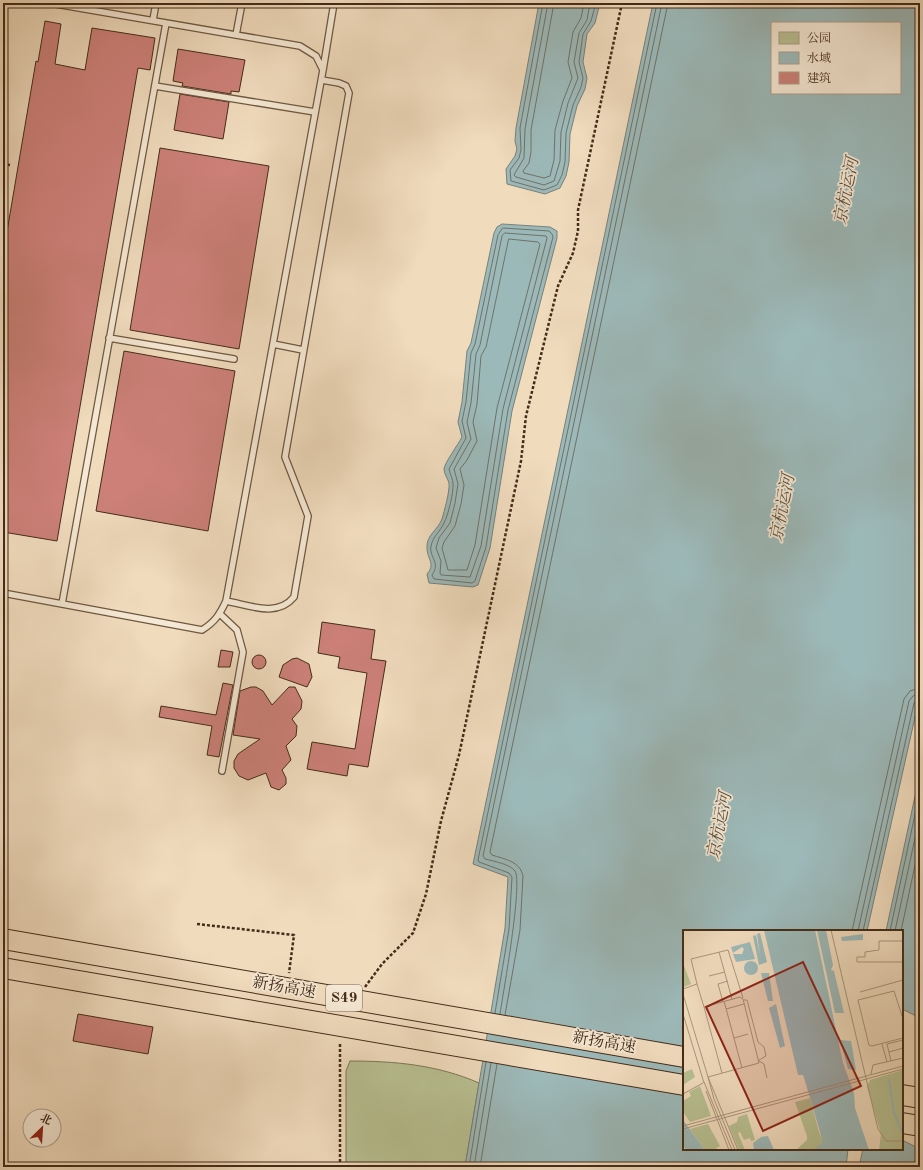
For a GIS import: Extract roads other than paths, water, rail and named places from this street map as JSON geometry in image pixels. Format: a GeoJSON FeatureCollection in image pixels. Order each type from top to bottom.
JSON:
{"type":"FeatureCollection","features":[{"type":"Feature","properties":{"kind":"highway","name":"新扬高速"},"geometry":{"type":"LineString","coordinates":[[3,939],[683,1057]]}},
{"type":"Feature","properties":{"kind":"highway","name":"新扬高速"},"geometry":{"type":"LineString","coordinates":[[3,968],[683,1086]]}},
{"type":"Feature","properties":{"kind":"highway"},"geometry":{"type":"LineString","coordinates":[[903,1095],[920,1098]]}},
{"type":"Feature","properties":{"kind":"highway"},"geometry":{"type":"LineString","coordinates":[[903,1123],[920,1126]]}},
{"type":"Feature","properties":{"kind":"lane"},"geometry":{"type":"LineString","coordinates":[[50,3],[300,46],[316,56],[323,70]]}},
{"type":"Feature","properties":{"kind":"lane"},"geometry":{"type":"LineString","coordinates":[[153,20],[156,3]]}},
{"type":"Feature","properties":{"kind":"lane"},"geometry":{"type":"LineString","coordinates":[[236,35],[242,3]]}},
{"type":"Feature","properties":{"kind":"lane"},"geometry":{"type":"LineString","coordinates":[[3,593],[202,630],[214,623],[220,614],[226,601],[322,80],[334,3]]}},
{"type":"Feature","properties":{"kind":"lane"},"geometry":{"type":"LineString","coordinates":[[62,604],[166,22]]}},
{"type":"Feature","properties":{"kind":"lane"},"geometry":{"type":"LineString","coordinates":[[226,601],[266,609],[279,608],[288,604],[294,597],[308,516],[285,457],[349,93],[346,86],[339,83],[322,80]]}},
{"type":"Feature","properties":{"kind":"lane"},"geometry":{"type":"LineString","coordinates":[[155,86],[316,112]]}},
{"type":"Feature","properties":{"kind":"lane"},"geometry":{"type":"LineString","coordinates":[[109,338],[234,359]]}},
{"type":"Feature","properties":{"kind":"lane"},"geometry":{"type":"LineString","coordinates":[[273,344],[304,350]]}},
{"type":"Feature","properties":{"kind":"lane"},"geometry":{"type":"LineString","coordinates":[[220,614],[237,630],[243,652],[222,771]]}},
{"type":"Feature","properties":{"kind":"water"},"geometry":{"type":"Polygon","coordinates":[[[539,3],[600,3],[595,23],[587,34],[583,62],[587,78],[585,89],[577,106],[570,134],[569,162],[566,176],[560,188],[545,194],[507,184],[506,169],[515,156],[517,149],[515,141],[516,128],[539,3]]]}},
{"type":"Feature","properties":{"kind":"water","name":"京杭运河"},"geometry":{"type":"Polygon","coordinates":[[[653,3],[920,3],[920,695],[867,930],[683,930],[683,1150],[848,1150],[846,1167],[465,1167],[505,928],[508,877],[473,864],[653,3]]]}},
{"type":"Feature","properties":{"kind":"water"},"geometry":{"type":"Polygon","coordinates":[[[502,224],[550,227],[557,231],[557,238],[512,411],[490,548],[478,585],[473,587],[429,583],[427,574],[430,570],[431,564],[427,552],[427,543],[442,519],[447,501],[449,483],[444,469],[462,437],[458,422],[462,402],[467,351],[471,343],[494,233],[497,227],[502,224]]]}},
{"type":"Feature","properties":{"kind":"water"},"geometry":{"type":"Polygon","coordinates":[[[920,773],[920,1018],[903,1010],[903,930],[886,930],[920,773]]]}},
{"type":"Feature","properties":{"kind":"water"},"geometry":{"type":"Polygon","coordinates":[[[903,1140],[920,1149],[920,1167],[859,1167],[863,1150],[903,1150],[903,1140]]]}}]}
